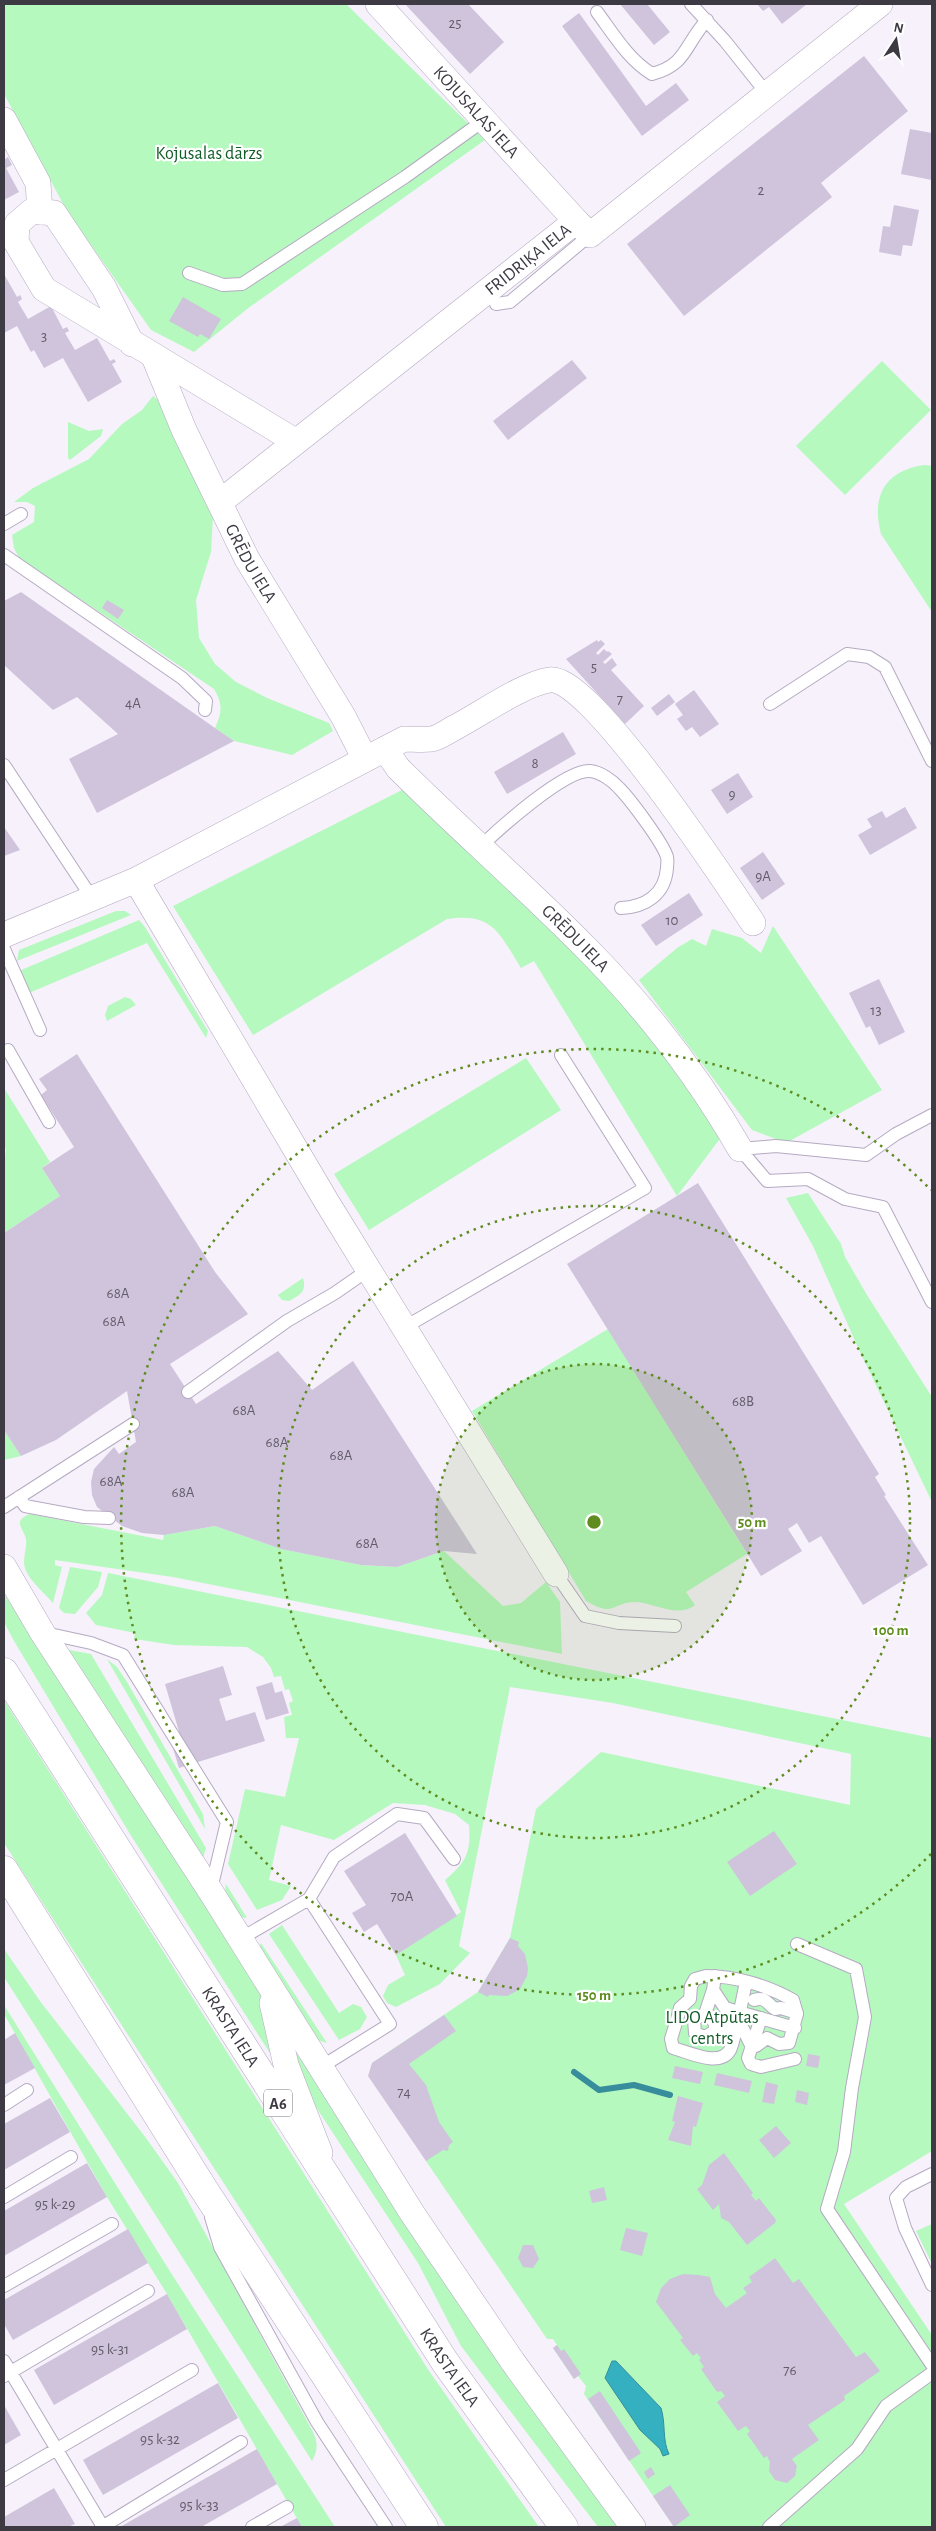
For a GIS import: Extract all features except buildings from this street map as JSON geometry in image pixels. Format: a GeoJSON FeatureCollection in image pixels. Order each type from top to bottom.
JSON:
{"type":"FeatureCollection","features":[{"type":"Feature","properties":{"kind":"highway","name":"KRASTA IELA"},"geometry":{"type":"LineString","coordinates":[[4,1672],[445,2362],[564,2527]]}},
{"type":"Feature","properties":{"kind":"highway"},"geometry":{"type":"LineString","coordinates":[[4,1870],[203,2188],[424,2527]]}},
{"type":"Feature","properties":{"kind":"street","name":"KOJUSALAS IELA"},"geometry":{"type":"LineString","coordinates":[[378,4],[483,121],[583,228]]}},
{"type":"Feature","properties":{"kind":"street","name":"FRIDRIĶA IELA"},"geometry":{"type":"LineString","coordinates":[[220,502],[295,441],[583,228],[768,95],[880,4]]}},
{"type":"Feature","properties":{"kind":"street"},"geometry":{"type":"LineString","coordinates":[[4,120],[38,183],[40,212]]}},
{"type":"Feature","properties":{"kind":"street"},"geometry":{"type":"LineString","coordinates":[[132,344],[104,288],[54,213],[32,211],[16,224],[16,242],[44,289],[132,344],[295,441]]}},
{"type":"Feature","properties":{"kind":"street","name":"GRĒDU IELA"},"geometry":{"type":"LineString","coordinates":[[154,357],[184,430],[246,559],[343,716],[375,754],[398,768],[586,947],[644,1012],[719,1113],[740,1148]]}},
{"type":"Feature","properties":{"kind":"street"},"geometry":{"type":"LineString","coordinates":[[4,935],[136,880],[404,739],[432,739],[531,686],[551,679],[561,681],[585,699],[657,783],[689,827],[753,923]]}},
{"type":"Feature","properties":{"kind":"street"},"geometry":{"type":"LineString","coordinates":[[136,880],[368,1270],[556,1574]]}},
{"type":"Feature","properties":{"kind":"street"},"geometry":{"type":"LineString","coordinates":[[4,1567],[42,1632],[472,2304],[633,2527]]}},
{"type":"Feature","properties":{"kind":"street"},"geometry":{"type":"LineString","coordinates":[[268,1986],[286,2066],[334,2190]]}},
{"type":"Feature","properties":{"kind":"lane"},"geometry":{"type":"LineString","coordinates":[[691,4],[707,20],[768,95]]}},
{"type":"Feature","properties":{"kind":"lane"},"geometry":{"type":"LineString","coordinates":[[598,12],[624,50],[639,66],[652,74],[668,70],[680,60],[690,40],[707,20]]}},
{"type":"Feature","properties":{"kind":"lane"},"geometry":{"type":"LineString","coordinates":[[189,273],[223,285],[242,284],[405,177],[483,121]]}},
{"type":"Feature","properties":{"kind":"lane"},"geometry":{"type":"LineString","coordinates":[[496,304],[510,302],[583,228]]}},
{"type":"Feature","properties":{"kind":"lane"},"geometry":{"type":"LineString","coordinates":[[4,524],[21,514]]}},
{"type":"Feature","properties":{"kind":"lane"},"geometry":{"type":"LineString","coordinates":[[4,555],[182,678],[206,701],[205,710]]}},
{"type":"Feature","properties":{"kind":"lane"},"geometry":{"type":"LineString","coordinates":[[770,704],[847,654],[869,657],[885,667],[932,761]]}},
{"type":"Feature","properties":{"kind":"lane"},"geometry":{"type":"LineString","coordinates":[[4,765],[92,898]]}},
{"type":"Feature","properties":{"kind":"lane"},"geometry":{"type":"LineString","coordinates":[[481,846],[508,820],[576,773],[590,771],[604,776],[619,787],[668,858],[666,875],[659,892],[648,902],[633,908],[620,908]]}},
{"type":"Feature","properties":{"kind":"lane"},"geometry":{"type":"LineString","coordinates":[[4,949],[40,1030]]}},
{"type":"Feature","properties":{"kind":"lane"},"geometry":{"type":"LineString","coordinates":[[8,1050],[48,1122]]}},
{"type":"Feature","properties":{"kind":"lane"},"geometry":{"type":"LineString","coordinates":[[405,1328],[645,1188],[561,1055]]}},
{"type":"Feature","properties":{"kind":"lane"},"geometry":{"type":"LineString","coordinates":[[740,1148],[776,1146],[866,1155],[896,1134],[932,1115]]}},
{"type":"Feature","properties":{"kind":"lane"},"geometry":{"type":"LineString","coordinates":[[740,1148],[766,1181],[808,1179],[845,1199],[883,1207],[932,1302]]}},
{"type":"Feature","properties":{"kind":"lane"},"geometry":{"type":"LineString","coordinates":[[188,1392],[287,1321],[335,1293],[368,1270]]}},
{"type":"Feature","properties":{"kind":"lane"},"geometry":{"type":"LineString","coordinates":[[4,1507],[133,1424]]}},
{"type":"Feature","properties":{"kind":"lane"},"geometry":{"type":"LineString","coordinates":[[19,1497],[25,1506],[84,1517],[109,1518]]}},
{"type":"Feature","properties":{"kind":"lane"},"geometry":{"type":"LineString","coordinates":[[556,1574],[585,1616],[619,1623],[675,1626]]}},
{"type":"Feature","properties":{"kind":"lane"},"geometry":{"type":"LineString","coordinates":[[42,1632],[91,1643],[123,1655],[227,1822],[210,1892]]}},
{"type":"Feature","properties":{"kind":"lane"},"geometry":{"type":"LineString","coordinates":[[240,1939],[309,1899],[334,1857],[397,1814],[424,1818],[454,1859]]}},
{"type":"Feature","properties":{"kind":"lane"},"geometry":{"type":"LineString","coordinates":[[309,1899],[390,2024],[321,2068]]}},
{"type":"Feature","properties":{"kind":"lane"},"geometry":{"type":"LineString","coordinates":[[798,1944],[856,1969],[865,2018],[852,2088],[844,2152],[827,2209],[932,2365]]}},
{"type":"Feature","properties":{"kind":"lane"},"geometry":{"type":"LineString","coordinates":[[715,1976],[713,1990],[711,2020],[711,2035],[700,2036],[695,2033],[694,2023],[699,2015],[711,2020],[739,2030],[751,2045],[756,2046],[768,2038],[780,2044],[788,2043],[797,2013],[793,2000],[774,1989],[752,1983],[715,1976],[695,1980],[691,1986],[690,1999],[680,2008],[671,2046],[714,2059],[725,2056],[739,2030],[752,1983]]}},
{"type":"Feature","properties":{"kind":"lane"},"geometry":{"type":"LineString","coordinates":[[744,2013],[754,2000],[752,1983]]}},
{"type":"Feature","properties":{"kind":"lane"},"geometry":{"type":"LineString","coordinates":[[713,1990],[725,2008],[794,2028]]}},
{"type":"Feature","properties":{"kind":"lane"},"geometry":{"type":"LineString","coordinates":[[754,2000],[768,2000],[775,2009],[781,2008],[797,2013]]}},
{"type":"Feature","properties":{"kind":"lane"},"geometry":{"type":"LineString","coordinates":[[711,2020],[725,2008]]}},
{"type":"Feature","properties":{"kind":"lane"},"geometry":{"type":"LineString","coordinates":[[678,2016],[694,2023]]}},
{"type":"Feature","properties":{"kind":"lane"},"geometry":{"type":"LineString","coordinates":[[761,2018],[748,2058],[751,2064],[761,2066],[795,2059]]}},
{"type":"Feature","properties":{"kind":"lane"},"geometry":{"type":"LineString","coordinates":[[696,2054],[700,2036]]}},
{"type":"Feature","properties":{"kind":"lane"},"geometry":{"type":"LineString","coordinates":[[4,2105],[27,2090]]}},
{"type":"Feature","properties":{"kind":"lane"},"geometry":{"type":"LineString","coordinates":[[4,2197],[71,2157]]}},
{"type":"Feature","properties":{"kind":"lane"},"geometry":{"type":"LineString","coordinates":[[932,2174],[906,2187],[896,2198],[905,2228],[932,2285]]}},
{"type":"Feature","properties":{"kind":"lane"},"geometry":{"type":"LineString","coordinates":[[203,2188],[220,2247],[317,2422],[386,2527]]}},
{"type":"Feature","properties":{"kind":"lane"},"geometry":{"type":"LineString","coordinates":[[4,2286],[112,2224]]}},
{"type":"Feature","properties":{"kind":"lane"},"geometry":{"type":"LineString","coordinates":[[148,2292],[6,2370],[103,2527],[241,2442]]}},
{"type":"Feature","properties":{"kind":"lane"},"geometry":{"type":"LineString","coordinates":[[4,2480],[192,2370]]}},
{"type":"Feature","properties":{"kind":"lane"},"geometry":{"type":"LineString","coordinates":[[769,2527],[857,2449],[886,2406],[932,2373]]}},
{"type":"Feature","properties":{"kind":"lane"},"geometry":{"type":"LineString","coordinates":[[252,2527],[288,2507]]}},
{"type":"Feature","properties":{"kind":"green space","name":"Kojusalas dārzs"},"geometry":{"type":"Polygon","coordinates":[[[4,4],[346,4],[485,140],[247,309],[194,352],[151,330],[67,211],[4,94],[4,4]]]}},
{"type":"Feature","properties":{"kind":"green space"},"geometry":{"type":"Polygon","coordinates":[[[882,361],[931,410],[845,495],[796,446],[882,361]]]}},
{"type":"Feature","properties":{"kind":"green space"},"geometry":{"type":"Polygon","coordinates":[[[153,396],[158,400],[213,516],[211,552],[196,600],[199,638],[215,664],[236,682],[267,698],[329,723],[333,731],[292,755],[234,741],[215,728],[219,717],[220,704],[214,689],[19,558],[14,548],[12,535],[34,522],[35,506],[27,502],[14,502],[33,488],[89,459],[122,424],[142,410],[153,396]]]}},
{"type":"Feature","properties":{"kind":"green space"},"geometry":{"type":"Polygon","coordinates":[[[68,422],[89,431],[103,429],[101,436],[70,460],[68,458],[68,422]]]}},
{"type":"Feature","properties":{"kind":"green space"},"geometry":{"type":"Polygon","coordinates":[[[925,465],[932,466],[932,612],[881,534],[878,520],[880,497],[884,487],[900,473],[925,465]]]}},
{"type":"Feature","properties":{"kind":"green space"},"geometry":{"type":"Polygon","coordinates":[[[404,789],[632,1008],[722,1136],[677,1196],[534,961],[521,968],[500,935],[485,922],[475,919],[447,919],[253,1035],[173,906],[404,789]]]}},
{"type":"Feature","properties":{"kind":"green space"},"geometry":{"type":"Polygon","coordinates":[[[116,911],[125,911],[131,915],[17,961],[19,950],[116,911]]]}},
{"type":"Feature","properties":{"kind":"green space"},"geometry":{"type":"Polygon","coordinates":[[[139,920],[208,1031],[206,1038],[147,943],[29,993],[19,971],[139,920]]]}},
{"type":"Feature","properties":{"kind":"green space"},"geometry":{"type":"Polygon","coordinates":[[[773,926],[882,1090],[786,1143],[752,1130],[639,980],[677,948],[692,939],[706,946],[712,929],[742,938],[761,953],[773,926]]]}},
{"type":"Feature","properties":{"kind":"green space"},"geometry":{"type":"Polygon","coordinates":[[[125,997],[131,999],[136,1005],[107,1021],[105,1015],[108,1006],[125,997]]]}},
{"type":"Feature","properties":{"kind":"green space"},"geometry":{"type":"Polygon","coordinates":[[[526,1058],[561,1110],[369,1230],[334,1174],[526,1058]]]}},
{"type":"Feature","properties":{"kind":"green space"},"geometry":{"type":"Polygon","coordinates":[[[4,1088],[50,1162],[42,1168],[60,1196],[4,1233],[4,1164],[6,1149],[4,1145],[4,1088]]]}},
{"type":"Feature","properties":{"kind":"green space"},"geometry":{"type":"Polygon","coordinates":[[[808,1193],[841,1244],[845,1257],[867,1295],[932,1397],[932,1502],[860,1352],[813,1246],[786,1198],[808,1193]]]}},
{"type":"Feature","properties":{"kind":"green space"},"geometry":{"type":"Polygon","coordinates":[[[303,1278],[304,1287],[302,1292],[289,1301],[282,1300],[278,1295],[303,1278]]]}},
{"type":"Feature","properties":{"kind":"green space"},"geometry":{"type":"Polygon","coordinates":[[[608,1329],[747,1554],[686,1592],[695,1605],[688,1609],[665,1609],[634,1602],[608,1609],[595,1606],[586,1601],[472,1411],[608,1329]]]}},
{"type":"Feature","properties":{"kind":"green space"},"geometry":{"type":"Polygon","coordinates":[[[4,1430],[21,1456],[4,1460],[4,1430]]]}},
{"type":"Feature","properties":{"kind":"green space"},"geometry":{"type":"Polygon","coordinates":[[[30,1514],[163,1540],[164,1535],[215,1526],[281,1549],[361,1565],[397,1567],[444,1551],[503,1606],[521,1603],[546,1582],[560,1602],[562,1654],[173,1577],[55,1560],[55,1565],[62,1567],[53,1603],[31,1579],[25,1568],[26,1539],[20,1522],[21,1519],[30,1514]]]}},
{"type":"Feature","properties":{"kind":"green space"},"geometry":{"type":"Polygon","coordinates":[[[70,1567],[102,1572],[98,1587],[75,1614],[64,1613],[59,1608],[70,1567]]]}},
{"type":"Feature","properties":{"kind":"green space","name":"LIDO Atpūtas centrs"},"geometry":{"type":"Polygon","coordinates":[[[108,1573],[932,1738],[932,2151],[844,2204],[932,2335],[932,2527],[674,2527],[584,2394],[586,2386],[578,2376],[574,2379],[553,2348],[557,2345],[553,2339],[547,2339],[426,2161],[372,2063],[478,1992],[510,1938],[536,1809],[601,1752],[850,1805],[851,1754],[613,1703],[510,1687],[459,1946],[470,1953],[440,1984],[396,2007],[387,2003],[383,1996],[388,1985],[405,1975],[396,1955],[461,1912],[445,1880],[458,1868],[466,1856],[469,1843],[469,1825],[455,1814],[425,1805],[393,1803],[334,1840],[281,1825],[269,1880],[291,1886],[282,1900],[257,1910],[228,1864],[245,1789],[285,1797],[299,1738],[286,1738],[284,1717],[292,1715],[289,1703],[293,1701],[289,1689],[285,1690],[281,1676],[274,1677],[271,1668],[263,1657],[247,1647],[174,1645],[134,1639],[135,1633],[96,1625],[86,1613],[102,1595],[108,1573]]]}},
{"type":"Feature","properties":{"kind":"green space"},"geometry":{"type":"Polygon","coordinates":[[[4,1594],[260,1991],[275,2061],[130,1834],[14,1641],[4,1622],[4,1594]]]}},
{"type":"Feature","properties":{"kind":"green space"},"geometry":{"type":"Polygon","coordinates":[[[69,1650],[91,1654],[206,1848],[203,1858],[69,1650]]]}},
{"type":"Feature","properties":{"kind":"green space"},"geometry":{"type":"Polygon","coordinates":[[[107,1659],[117,1667],[127,1682],[203,1814],[205,1829],[107,1659]]]}},
{"type":"Feature","properties":{"kind":"green space"},"geometry":{"type":"Polygon","coordinates":[[[4,1700],[429,2371],[539,2527],[446,2527],[4,1843],[4,1700]]]}},
{"type":"Feature","properties":{"kind":"green space"},"geometry":{"type":"Polygon","coordinates":[[[226,1884],[247,1918],[241,1917],[225,1894],[226,1884]]]}},
{"type":"Feature","properties":{"kind":"green space"},"geometry":{"type":"Polygon","coordinates":[[[282,1925],[339,2013],[353,2004],[361,2007],[367,2017],[360,2029],[339,2040],[269,1934],[282,1925]]]}},
{"type":"Feature","properties":{"kind":"green space"},"geometry":{"type":"Polygon","coordinates":[[[261,1943],[327,2043],[314,2039],[259,1948],[261,1943]]]}},
{"type":"Feature","properties":{"kind":"green space"},"geometry":{"type":"Polygon","coordinates":[[[4,1949],[40,2001],[146,2138],[178,2183],[313,2432],[317,2446],[312,2461],[4,1977],[4,1949]]]}},
{"type":"Feature","properties":{"kind":"green space"},"geometry":{"type":"Polygon","coordinates":[[[4,2005],[171,2273],[335,2527],[302,2527],[167,2294],[107,2197],[4,2014],[4,2005]]]}},
{"type":"Feature","properties":{"kind":"green space"},"geometry":{"type":"Polygon","coordinates":[[[298,2054],[619,2527],[598,2527],[461,2346],[418,2263],[314,2104],[295,2055],[298,2054]]]}},
{"type":"Feature","properties":{"kind":"green space"},"geometry":{"type":"Polygon","coordinates":[[[932,2224],[932,2264],[916,2231],[932,2224]]]}},
{"type":"Feature","properties":{"kind":"water"},"geometry":{"type":"Polygon","coordinates":[[[612,2361],[616,2361],[661,2408],[669,2454],[663,2456],[660,2449],[640,2430],[605,2378],[612,2361]]]}},
{"type":"Feature","properties":{"kind":"waterway"},"geometry":{"type":"LineString","coordinates":[[574,2072],[599,2090],[634,2085],[670,2095]]}}]}
